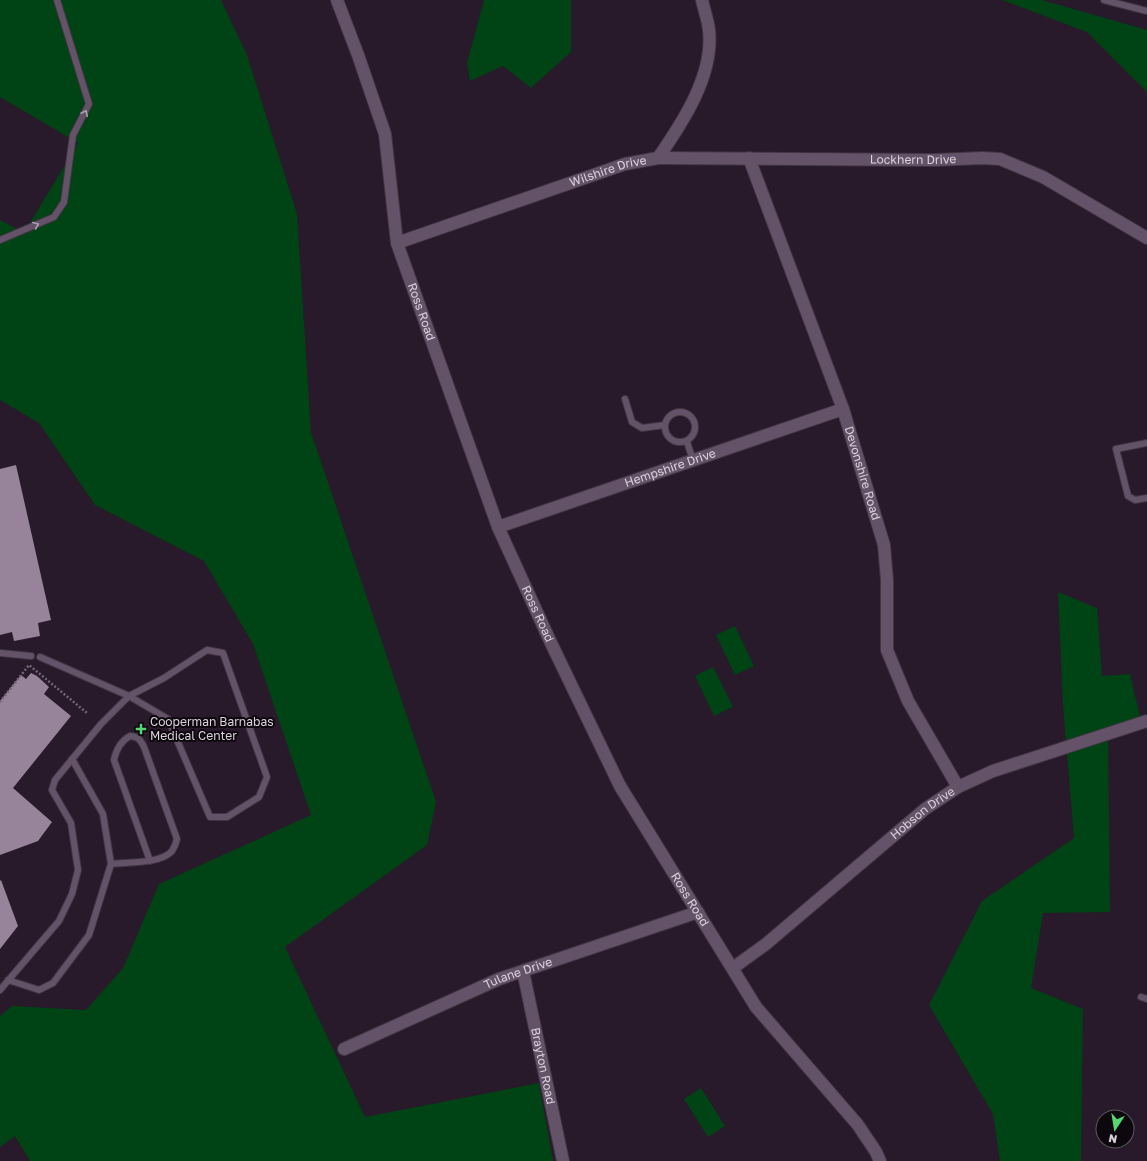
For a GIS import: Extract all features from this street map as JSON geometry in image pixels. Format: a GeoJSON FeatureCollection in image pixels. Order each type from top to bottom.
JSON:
{"type":"FeatureCollection","features":[{"type":"Feature","properties":{"kind":"street","name":"Ross Road"},"geometry":{"type":"LineString","coordinates":[[337,0],[358,55],[385,134],[397,243],[498,527],[620,786],[756,1007],[858,1125],[876,1152],[880,1161]]}},
{"type":"Feature","properties":{"kind":"street","name":"Wilshire Drive"},"geometry":{"type":"LineString","coordinates":[[397,243],[625,164],[658,158],[672,138],[694,99],[707,66],[709,31],[702,0]]}},
{"type":"Feature","properties":{"kind":"street","name":"Lockhern Drive"},"geometry":{"type":"LineString","coordinates":[[658,158],[926,160],[983,158],[1000,159],[1043,177],[1147,238]]}},
{"type":"Feature","properties":{"kind":"street","name":"Devonshire Road"},"geometry":{"type":"LineString","coordinates":[[749,158],[843,409],[884,545],[887,580],[888,650],[908,701],[958,787]]}},
{"type":"Feature","properties":{"kind":"street","name":"Hempshire Drive"},"geometry":{"type":"LineString","coordinates":[[498,527],[843,409]]}},
{"type":"Feature","properties":{"kind":"street","name":"Hobson Drive"},"geometry":{"type":"LineString","coordinates":[[732,968],[766,944],[925,809],[958,787],[993,770],[1147,721]]}},
{"type":"Feature","properties":{"kind":"street","name":"Tulane Drive"},"geometry":{"type":"LineString","coordinates":[[344,1049],[500,979],[698,912]]}},
{"type":"Feature","properties":{"kind":"street","name":"Brayton Road"},"geometry":{"type":"LineString","coordinates":[[523,971],[563,1161]]}},
{"type":"Feature","properties":{"kind":"lane"},"geometry":{"type":"LineString","coordinates":[[0,240],[54,217],[64,202],[73,135],[89,104],[57,0]]}},
{"type":"Feature","properties":{"kind":"lane"},"geometry":{"type":"LineString","coordinates":[[1104,0],[1147,11]]}},
{"type":"Feature","properties":{"kind":"lane"},"geometry":{"type":"LineString","coordinates":[[1128,0],[1132,7]]}},
{"type":"Feature","properties":{"kind":"lane"},"geometry":{"type":"LineString","coordinates":[[625,399],[632,422],[642,428],[665,425]]}},
{"type":"Feature","properties":{"kind":"lane"},"geometry":{"type":"LineString","coordinates":[[683,412],[692,416],[696,430],[688,442],[677,442],[672,440],[666,434],[665,425],[666,420],[673,413],[683,412]]}},
{"type":"Feature","properties":{"kind":"lane"},"geometry":{"type":"LineString","coordinates":[[688,442],[694,460]]}},
{"type":"Feature","properties":{"kind":"lane"},"geometry":{"type":"LineString","coordinates":[[1147,443],[1116,449],[1128,496],[1135,500],[1147,498]]}},
{"type":"Feature","properties":{"kind":"lane"},"geometry":{"type":"LineString","coordinates":[[0,990],[59,921],[72,894],[78,870],[71,823],[52,790],[55,780],[101,724],[129,696],[164,678],[207,650],[223,653],[267,777],[259,797],[227,817],[210,817],[168,719],[129,696],[40,657]]}},
{"type":"Feature","properties":{"kind":"lane"},"geometry":{"type":"LineString","coordinates":[[0,653],[31,656]]}},
{"type":"Feature","properties":{"kind":"lane"},"geometry":{"type":"LineString","coordinates":[[111,864],[150,861],[159,859],[172,851],[177,839],[144,747],[140,739],[130,736],[123,740],[114,760],[150,861]]}},
{"type":"Feature","properties":{"kind":"lane"},"geometry":{"type":"LineString","coordinates":[[8,980],[39,990],[53,983],[89,935],[111,864],[103,814],[72,759]]}},
{"type":"Feature","properties":{"kind":"path"},"geometry":{"type":"LineString","coordinates":[[0,702],[29,665],[87,712]]}},
{"type":"Feature","properties":{"kind":"green space"},"geometry":{"type":"Polygon","coordinates":[[[0,0],[221,0],[247,55],[297,214],[311,432],[436,802],[427,845],[285,947],[365,1117],[539,1083],[553,1161],[30,1161],[15,1136],[0,1147],[0,1016],[12,1006],[86,1010],[123,968],[159,884],[311,815],[253,644],[204,561],[95,505],[39,423],[0,400],[0,220],[24,233],[78,143],[0,97],[0,0]]]}},
{"type":"Feature","properties":{"kind":"green space"},"geometry":{"type":"Polygon","coordinates":[[[484,0],[571,0],[571,52],[531,88],[503,66],[470,81],[467,63],[484,0]]]}},
{"type":"Feature","properties":{"kind":"green space"},"geometry":{"type":"Polygon","coordinates":[[[1002,0],[1042,0],[1147,30],[1147,92],[1087,32],[1002,0]]]}},
{"type":"Feature","properties":{"kind":"green space"},"geometry":{"type":"Polygon","coordinates":[[[1058,592],[1097,608],[1102,676],[1130,674],[1141,721],[1108,730],[1110,912],[1043,913],[1031,988],[1083,1009],[1081,1161],[1000,1161],[993,1114],[929,1005],[982,901],[1074,838],[1063,706],[1058,592]]]}},
{"type":"Feature","properties":{"kind":"green space"},"geometry":{"type":"Polygon","coordinates":[[[735,626],[754,666],[735,675],[716,635],[735,626]]]}},
{"type":"Feature","properties":{"kind":"green space"},"geometry":{"type":"Polygon","coordinates":[[[713,667],[733,707],[714,716],[695,676],[713,667]]]}},
{"type":"Feature","properties":{"kind":"green space"},"geometry":{"type":"Polygon","coordinates":[[[701,1088],[725,1126],[708,1137],[684,1099],[701,1088]]]}},
{"type":"Feature","properties":{"kind":"building"},"geometry":{"type":"Polygon","coordinates":[[[16,465],[51,620],[38,623],[40,636],[14,641],[12,632],[0,635],[0,469],[16,465]]]}},
{"type":"Feature","properties":{"kind":"building"},"geometry":{"type":"Polygon","coordinates":[[[31,673],[37,676],[49,687],[44,694],[71,716],[13,788],[52,822],[38,841],[0,855],[0,701],[21,675],[26,679],[31,673]]]}},
{"type":"Feature","properties":{"kind":"building"},"geometry":{"type":"Polygon","coordinates":[[[1,880],[18,926],[0,949],[0,881],[1,880]]]}},
{"type":"Feature","properties":{"kind":"place","name":"Cooperman Barnabas Medical Center"},"geometry":{"type":"Point","coordinates":[141,729]}}]}
